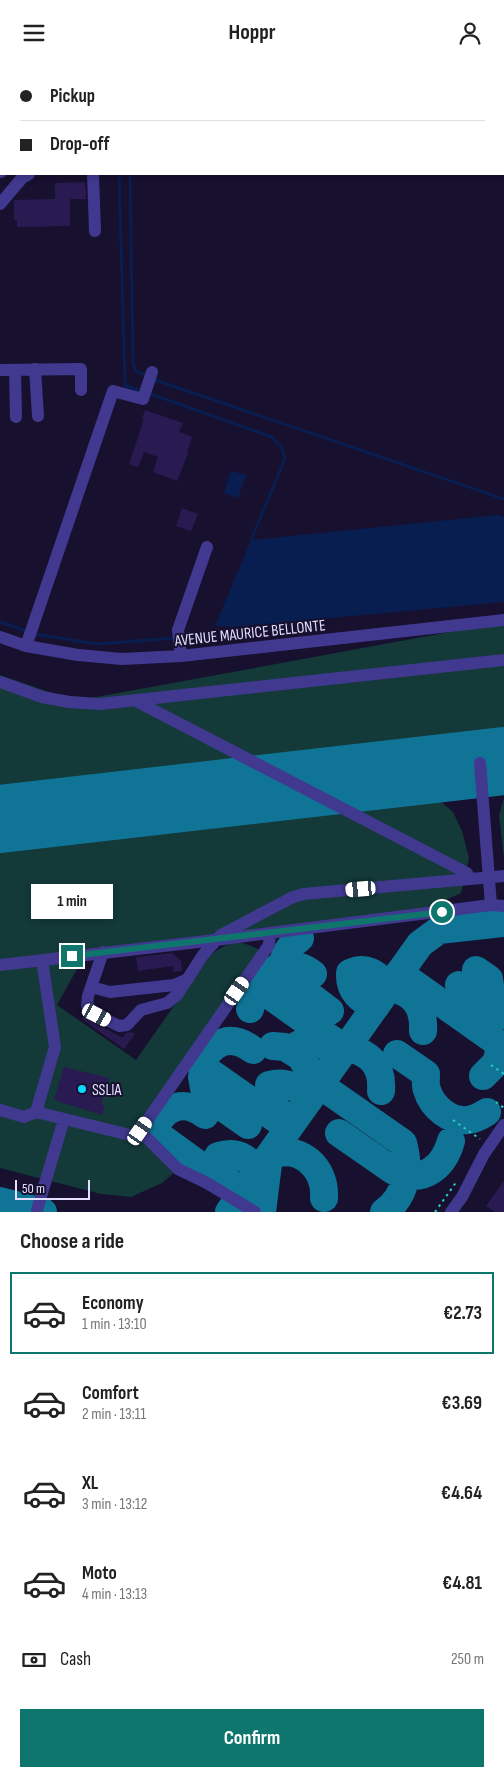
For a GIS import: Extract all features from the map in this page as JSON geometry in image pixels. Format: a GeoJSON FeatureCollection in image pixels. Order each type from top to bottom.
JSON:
{"type":"FeatureCollection","features":[{"type":"Feature","properties":{"kind":"street"},"geometry":{"type":"LineString","coordinates":[[0,204],[24,175]]}},
{"type":"Feature","properties":{"kind":"street"},"geometry":{"type":"LineString","coordinates":[[93,175],[95,231]]}},
{"type":"Feature","properties":{"kind":"street"},"geometry":{"type":"LineString","coordinates":[[35,369],[38,416]]}},
{"type":"Feature","properties":{"kind":"street"},"geometry":{"type":"LineString","coordinates":[[0,370],[81,369],[81,391]]}},
{"type":"Feature","properties":{"kind":"street"},"geometry":{"type":"LineString","coordinates":[[15,370],[16,417]]}},
{"type":"Feature","properties":{"kind":"street"},"geometry":{"type":"LineString","coordinates":[[27,642],[113,391],[143,399],[152,372]]}},
{"type":"Feature","properties":{"kind":"street"},"geometry":{"type":"LineString","coordinates":[[180,650],[178,631],[207,547]]}},
{"type":"Feature","properties":{"kind":"street","name":"AVENUE MAURICE BELLONTE"},"geometry":{"type":"LineString","coordinates":[[0,637],[78,655],[122,659],[180,650],[504,620]]}},
{"type":"Feature","properties":{"kind":"street"},"geometry":{"type":"LineString","coordinates":[[0,682],[42,697],[69,702],[100,704],[504,660]]}},
{"type":"Feature","properties":{"kind":"street"},"geometry":{"type":"LineString","coordinates":[[134,700],[467,873],[468,879]]}},
{"type":"Feature","properties":{"kind":"street"},"geometry":{"type":"LineString","coordinates":[[480,763],[491,905]]}},
{"type":"Feature","properties":{"kind":"street"},"geometry":{"type":"LineString","coordinates":[[103,952],[91,987],[87,1006],[97,1015],[119,1026],[127,1025],[141,1010],[167,1003],[177,995],[215,940],[221,935],[303,894],[504,876]]}},
{"type":"Feature","properties":{"kind":"street"},"geometry":{"type":"LineString","coordinates":[[0,965],[491,905],[504,905]]}},
{"type":"Feature","properties":{"kind":"street"},"geometry":{"type":"LineString","coordinates":[[0,1110],[24,1117],[36,1112],[134,1136],[140,1131],[269,945],[270,933]]}},
{"type":"Feature","properties":{"kind":"street"},"geometry":{"type":"LineString","coordinates":[[36,1112],[55,1047],[42,960]]}},
{"type":"Feature","properties":{"kind":"street"},"geometry":{"type":"LineString","coordinates":[[91,987],[110,992],[174,985],[188,979]]}},
{"type":"Feature","properties":{"kind":"street"},"geometry":{"type":"LineString","coordinates":[[37,1210],[64,1119]]}},
{"type":"Feature","properties":{"kind":"street"},"geometry":{"type":"LineString","coordinates":[[451,1212],[462,1197],[484,1154],[504,1125]]}},
{"type":"Feature","properties":{"kind":"street"},"geometry":{"type":"LineString","coordinates":[[140,1131],[178,1169],[207,1183],[255,1212]]}},
{"type":"Feature","properties":{"kind":"path"},"geometry":{"type":"LineString","coordinates":[[491,1065],[504,1074]]}},
{"type":"Feature","properties":{"kind":"path"},"geometry":{"type":"LineString","coordinates":[[496,1102],[504,1107]]}},
{"type":"Feature","properties":{"kind":"path"},"geometry":{"type":"LineString","coordinates":[[453,1121],[484,1142]]}},
{"type":"Feature","properties":{"kind":"green space"},"geometry":{"type":"Polygon","coordinates":[[[504,622],[504,746],[0,803],[0,675],[58,695],[91,698],[504,622]]]}},
{"type":"Feature","properties":{"kind":"green space"},"geometry":{"type":"Polygon","coordinates":[[[402,792],[440,801],[453,812],[462,831],[469,858],[461,893],[421,911],[87,951],[57,1005],[136,1060],[208,957],[222,947],[233,943],[245,944],[260,950],[135,1129],[176,1171],[162,1183],[131,1197],[101,1194],[0,1168],[0,834],[344,794],[345,797],[402,792]]]}},
{"type":"Feature","properties":{"kind":"green space"},"geometry":{"type":"Polygon","coordinates":[[[504,798],[504,858],[499,815],[504,798]]]}},
{"type":"Feature","properties":{"kind":"water"},"geometry":{"type":"Polygon","coordinates":[[[231,471],[246,475],[238,498],[224,493],[231,471]]]}},
{"type":"Feature","properties":{"kind":"water"},"geometry":{"type":"Polygon","coordinates":[[[497,515],[504,517],[504,602],[232,627],[215,626],[251,540],[497,515]]]}},
{"type":"Feature","properties":{"kind":"building"},"geometry":{"type":"Polygon","coordinates":[[[85,182],[86,199],[70,199],[70,226],[17,227],[17,220],[14,220],[14,200],[55,199],[55,183],[85,182]]]}},
{"type":"Feature","properties":{"kind":"building"},"geometry":{"type":"Polygon","coordinates":[[[145,410],[183,423],[179,432],[192,437],[188,454],[177,481],[153,472],[158,457],[144,452],[138,467],[129,464],[144,419],[142,419],[145,410]]]}},
{"type":"Feature","properties":{"kind":"building"},"geometry":{"type":"Polygon","coordinates":[[[182,508],[198,514],[191,531],[176,526],[182,508]]]}},
{"type":"Feature","properties":{"kind":"building"},"geometry":{"type":"Polygon","coordinates":[[[172,953],[181,961],[182,971],[173,972],[173,966],[138,971],[136,957],[172,953]]]}},
{"type":"Feature","properties":{"kind":"building"},"geometry":{"type":"Polygon","coordinates":[[[85,1015],[93,1022],[123,1038],[126,1033],[131,1032],[135,1034],[124,1049],[82,1019],[85,1015]]]}},
{"type":"Feature","properties":{"kind":"building","name":"SSLIA"},"geometry":{"type":"Polygon","coordinates":[[[64,1067],[109,1078],[101,1104],[105,1107],[102,1115],[54,1100],[64,1067]]]}},
{"type":"Feature","properties":{"kind":"building"},"geometry":{"type":"Polygon","coordinates":[[[504,1181],[504,1212],[495,1212],[486,1206],[504,1181]]]}},
{"type":"Feature","properties":{"kind":"waterway"},"geometry":{"type":"LineString","coordinates":[[119,175],[125,385],[142,391]]}},
{"type":"Feature","properties":{"kind":"waterway"},"geometry":{"type":"LineString","coordinates":[[130,175],[133,362],[136,371],[147,376]]}},
{"type":"Feature","properties":{"kind":"waterway"},"geometry":{"type":"LineString","coordinates":[[152,379],[504,499]]}},
{"type":"Feature","properties":{"kind":"waterway"},"geometry":{"type":"LineString","coordinates":[[148,393],[272,437],[282,448],[285,459],[251,540]]}},
{"type":"Feature","properties":{"kind":"waterway"},"geometry":{"type":"LineString","coordinates":[[0,622],[29,632]]}},
{"type":"Feature","properties":{"kind":"waterway"},"geometry":{"type":"LineString","coordinates":[[34,634],[97,644],[177,638]]}},
{"type":"Feature","properties":{"kind":"taxiway"},"geometry":{"type":"LineString","coordinates":[[229,1212],[420,944],[439,930],[504,923]]}},
{"type":"Feature","properties":{"kind":"taxiway"},"geometry":{"type":"LineString","coordinates":[[287,979],[284,973],[283,961],[287,951],[300,938]]}},
{"type":"Feature","properties":{"kind":"taxiway"},"geometry":{"type":"LineString","coordinates":[[313,974],[297,966],[282,966],[270,974],[262,990],[345,1049]]}},
{"type":"Feature","properties":{"kind":"taxiway"},"geometry":{"type":"LineString","coordinates":[[376,1006],[360,998],[351,985],[350,973],[362,970],[371,972],[390,986],[408,995],[417,1003],[423,1019],[423,1031]]}},
{"type":"Feature","properties":{"kind":"taxiway"},"geometry":{"type":"LineString","coordinates":[[476,970],[489,979],[493,998],[504,1015]]}},
{"type":"Feature","properties":{"kind":"taxiway"},"geometry":{"type":"LineString","coordinates":[[399,973],[501,1045],[496,1063],[483,1076]]}},
{"type":"Feature","properties":{"kind":"taxiway"},"geometry":{"type":"LineString","coordinates":[[250,1009],[253,999],[261,989],[272,983],[281,982],[290,984],[307,994],[330,1011]]}},
{"type":"Feature","properties":{"kind":"taxiway"},"geometry":{"type":"LineString","coordinates":[[459,985],[501,1015]]}},
{"type":"Feature","properties":{"kind":"taxiway"},"geometry":{"type":"LineString","coordinates":[[253,1050],[237,1042],[222,1042],[210,1051],[201,1066],[289,1128]]}},
{"type":"Feature","properties":{"kind":"taxiway"},"geometry":{"type":"LineString","coordinates":[[325,1077],[306,1066],[301,1056],[299,1044],[319,1043],[336,1055]]}},
{"type":"Feature","properties":{"kind":"taxiway"},"geometry":{"type":"LineString","coordinates":[[273,1046],[285,1047],[298,1055]]}},
{"type":"Feature","properties":{"kind":"taxiway"},"geometry":{"type":"LineString","coordinates":[[346,1047],[362,1053],[373,1061],[380,1074],[381,1091]]}},
{"type":"Feature","properties":{"kind":"taxiway"},"geometry":{"type":"LineString","coordinates":[[397,1054],[426,1074],[426,1086],[429,1096],[437,1107],[448,1116],[455,1119],[468,1120],[487,1112]]}},
{"type":"Feature","properties":{"kind":"taxiway"},"geometry":{"type":"LineString","coordinates":[[202,1077],[204,1088],[211,1099],[248,1125]]}},
{"type":"Feature","properties":{"kind":"taxiway"},"geometry":{"type":"LineString","coordinates":[[291,1118],[281,1113],[275,1106],[269,1085],[286,1084],[300,1091],[309,1100]]}},
{"type":"Feature","properties":{"kind":"taxiway"},"geometry":{"type":"LineString","coordinates":[[320,1085],[403,1143],[406,1162],[405,1181],[398,1198],[384,1212]]}},
{"type":"Feature","properties":{"kind":"taxiway"},"geometry":{"type":"LineString","coordinates":[[205,1115],[189,1107],[181,1106],[174,1108],[162,1116],[154,1132],[241,1195]]}},
{"type":"Feature","properties":{"kind":"taxiway"},"geometry":{"type":"LineString","coordinates":[[339,1133],[393,1170],[408,1176],[417,1176],[432,1170],[444,1158],[451,1141]]}},
{"type":"Feature","properties":{"kind":"taxiway"},"geometry":{"type":"LineString","coordinates":[[269,1156],[291,1153],[300,1155],[308,1161],[320,1177],[324,1198]]}},
{"type":"Feature","properties":{"kind":"taxiway"},"geometry":{"type":"LineString","coordinates":[[234,1186],[222,1173],[218,1156],[236,1154],[250,1162],[258,1172]]}},
{"type":"Feature","properties":{"kind":"taxiway"},"geometry":{"type":"LineString","coordinates":[[262,1212],[270,1159]]}},
{"type":"Feature","properties":{"kind":"taxiway"},"geometry":{"type":"LineString","coordinates":[[0,1201],[43,1212]]}},
{"type":"Feature","properties":{"kind":"runway"},"geometry":{"type":"LineString","coordinates":[[0,819],[504,761]]}},
{"type":"Feature","properties":{"kind":"place","name":"SSLIA"},"geometry":{"type":"Point","coordinates":[82,1089]}},
{"type":"Feature","properties":{"kind":"route"},"geometry":{"type":"LineString","coordinates":[[72,956],[442,912]]}}]}
